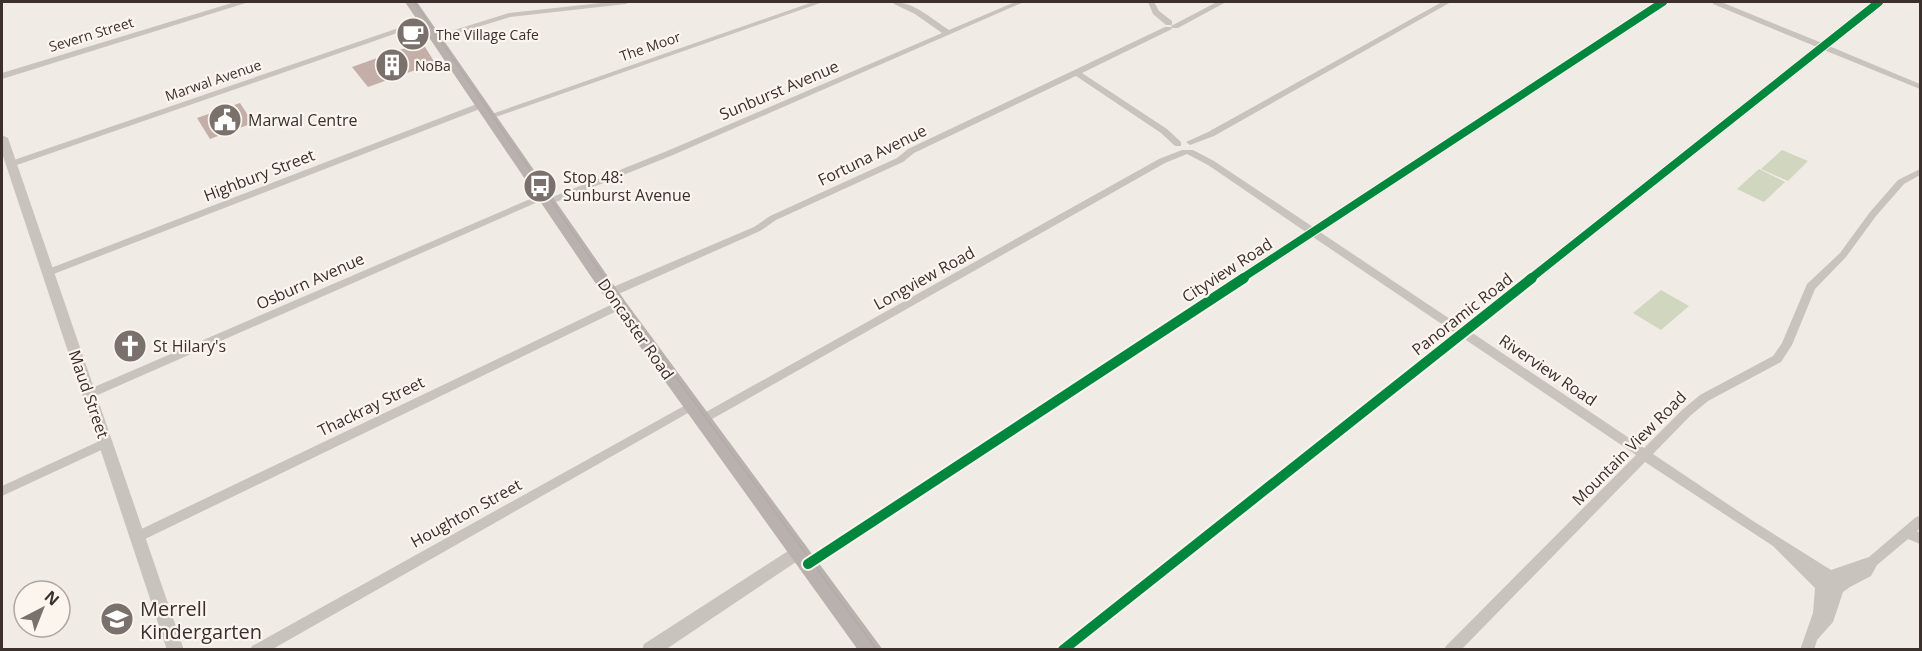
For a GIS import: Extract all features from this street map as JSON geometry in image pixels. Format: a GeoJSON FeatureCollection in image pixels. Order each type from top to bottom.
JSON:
{"type":"FeatureCollection","features":[{"type":"Feature","properties":{"kind":"main road","name":"Doncaster Road"},"geometry":{"type":"LineString","coordinates":[[411,2],[614,299],[872,650]]}},
{"type":"Feature","properties":{"kind":"street","name":"Severn Street"},"geometry":{"type":"LineString","coordinates":[[2,78],[244,2]]}},
{"type":"Feature","properties":{"kind":"street"},"geometry":{"type":"LineString","coordinates":[[436,37],[509,15],[626,2]]}},
{"type":"Feature","properties":{"kind":"street","name":"The Moor"},"geometry":{"type":"LineString","coordinates":[[486,110],[819,2]]}},
{"type":"Feature","properties":{"kind":"street"},"geometry":{"type":"LineString","coordinates":[[897,2],[918,12],[948,33]]}},
{"type":"Feature","properties":{"kind":"street","name":"Sunburst Avenue"},"geometry":{"type":"LineString","coordinates":[[546,199],[670,153],[1020,2]]}},
{"type":"Feature","properties":{"kind":"street"},"geometry":{"type":"LineString","coordinates":[[1150,2],[1168,26]]}},
{"type":"Feature","properties":{"kind":"street","name":"Fortuna Avenue"},"geometry":{"type":"LineString","coordinates":[[614,299],[757,229],[773,218],[900,160],[911,151],[1222,2]]}},
{"type":"Feature","properties":{"kind":"street","name":"Longview Road"},"geometry":{"type":"LineString","coordinates":[[696,413],[1162,162],[1446,2]]}},
{"type":"Feature","properties":{"kind":"street","name":"Cityview Road"},"geometry":{"type":"LineString","coordinates":[[803,558],[1313,232],[1663,2]]}},
{"type":"Feature","properties":{"kind":"street"},"geometry":{"type":"LineString","coordinates":[[1716,2],[1920,87]]}},
{"type":"Feature","properties":{"kind":"street","name":"Panoramic Road"},"geometry":{"type":"LineString","coordinates":[[1064,650],[1879,2]]}},
{"type":"Feature","properties":{"kind":"street","name":"Marwal Avenue"},"geometry":{"type":"LineString","coordinates":[[11,164],[425,22]]}},
{"type":"Feature","properties":{"kind":"street","name":"Riverview Road"},"geometry":{"type":"LineString","coordinates":[[1077,72],[1778,544],[1826,581]]}},
{"type":"Feature","properties":{"kind":"street","name":"Highbury Street"},"geometry":{"type":"LineString","coordinates":[[47,273],[486,110]]}},
{"type":"Feature","properties":{"kind":"street","name":"Maud Street"},"geometry":{"type":"LineString","coordinates":[[2,138],[176,650]]}},
{"type":"Feature","properties":{"kind":"street","name":"Mountain View Road"},"geometry":{"type":"LineString","coordinates":[[1451,650],[1686,412],[1704,398],[1777,359],[1787,345],[1810,287],[1847,250],[1873,214],[1901,182],[1920,172]]}},
{"type":"Feature","properties":{"kind":"street","name":"Osburn Avenue"},"geometry":{"type":"LineString","coordinates":[[89,394],[546,199]]}},
{"type":"Feature","properties":{"kind":"street","name":"Thackray Street"},"geometry":{"type":"LineString","coordinates":[[137,537],[614,299]]}},
{"type":"Feature","properties":{"kind":"street","name":"Houghton Street"},"geometry":{"type":"LineString","coordinates":[[257,650],[696,413]]}},
{"type":"Feature","properties":{"kind":"street"},"geometry":{"type":"LineString","coordinates":[[2,491],[106,443]]}},
{"type":"Feature","properties":{"kind":"street"},"geometry":{"type":"LineString","coordinates":[[1826,581],[1873,561],[1920,521]]}},
{"type":"Feature","properties":{"kind":"street"},"geometry":{"type":"LineString","coordinates":[[1908,532],[1920,539]]}},
{"type":"Feature","properties":{"kind":"street"},"geometry":{"type":"LineString","coordinates":[[650,650],[803,558]]}},
{"type":"Feature","properties":{"kind":"street"},"geometry":{"type":"LineString","coordinates":[[1814,635],[1828,618],[1838,589],[1866,572],[1873,561]]}},
{"type":"Feature","properties":{"kind":"street"},"geometry":{"type":"LineString","coordinates":[[1826,581],[1830,590],[1838,589]]}},
{"type":"Feature","properties":{"kind":"street"},"geometry":{"type":"LineString","coordinates":[[1807,650],[1814,635],[1826,581]]}},
{"type":"Feature","properties":{"kind":"green space"},"geometry":{"type":"Polygon","coordinates":[[[1782,150],[1808,161],[1788,181],[1761,169],[1782,150]]]}},
{"type":"Feature","properties":{"kind":"green space"},"geometry":{"type":"Polygon","coordinates":[[[1759,169],[1785,182],[1764,202],[1737,189],[1759,169]]]}},
{"type":"Feature","properties":{"kind":"green space"},"geometry":{"type":"Polygon","coordinates":[[[1661,290],[1689,306],[1661,330],[1633,313],[1661,290]]]}},
{"type":"Feature","properties":{"kind":"building","name":"NoBa"},"geometry":{"type":"Polygon","coordinates":[[[422,42],[435,63],[368,87],[352,67],[422,42]]]}},
{"type":"Feature","properties":{"kind":"building","name":"Marwal Centre"},"geometry":{"type":"Polygon","coordinates":[[[240,103],[253,123],[210,139],[197,118],[240,103]]]}},
{"type":"Feature","properties":{"kind":"tram line"},"geometry":{"type":"LineString","coordinates":[[414,2],[623,305],[877,650]]}},
{"type":"Feature","properties":{"kind":"cycle path"},"geometry":{"type":"LineString","coordinates":[[808,564],[1663,2]]}},
{"type":"Feature","properties":{"kind":"cycle path"},"geometry":{"type":"LineString","coordinates":[[1063,650],[1879,2]]}},
{"type":"Feature","properties":{"kind":"place","name":"The Village Cafe"},"geometry":{"type":"Point","coordinates":[413,34]}},
{"type":"Feature","properties":{"kind":"place","name":"NoBa"},"geometry":{"type":"Point","coordinates":[392,65]}},
{"type":"Feature","properties":{"kind":"place","name":"Marwal Centre"},"geometry":{"type":"Point","coordinates":[225,120]}},
{"type":"Feature","properties":{"kind":"place","name":"Stop 48: Sunburst Avenue"},"geometry":{"type":"Point","coordinates":[540,186]}},
{"type":"Feature","properties":{"kind":"place","name":"St Hilary's"},"geometry":{"type":"Point","coordinates":[130,346]}},
{"type":"Feature","properties":{"kind":"place","name":"Merrell Kindergarten"},"geometry":{"type":"Point","coordinates":[117,619]}}]}
